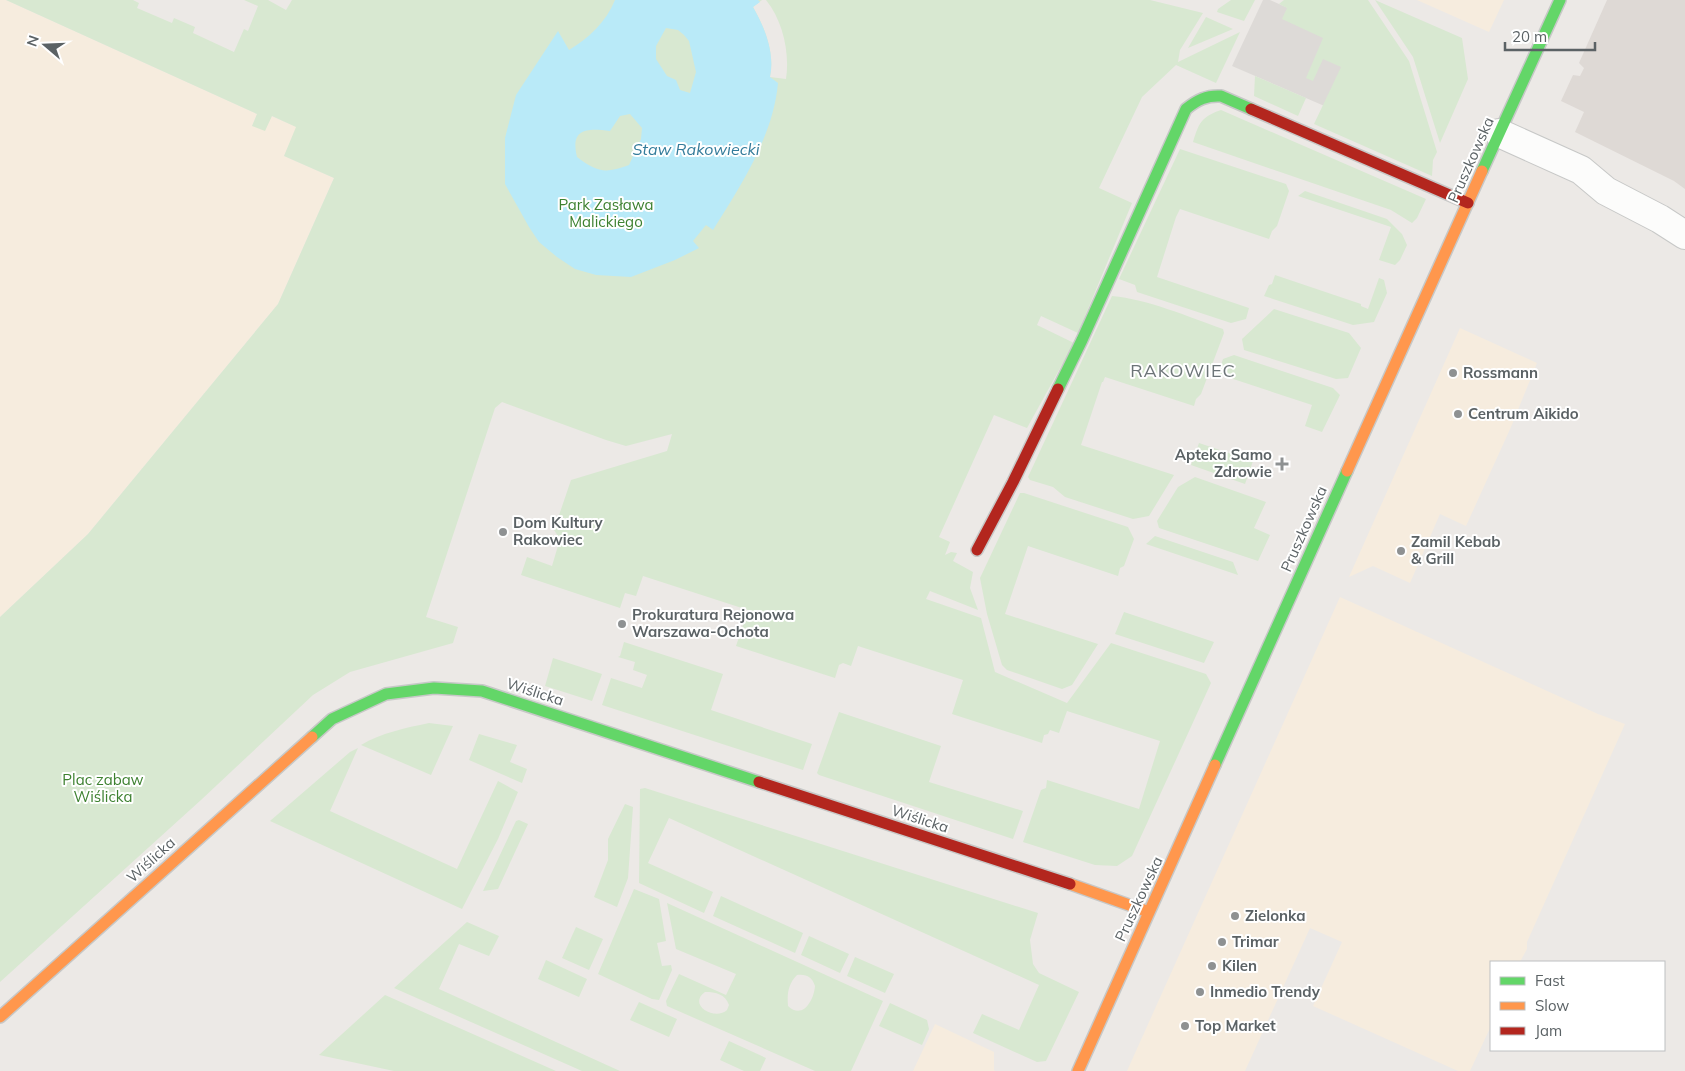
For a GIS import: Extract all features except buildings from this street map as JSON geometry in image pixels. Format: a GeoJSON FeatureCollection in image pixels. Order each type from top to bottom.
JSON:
{"type":"FeatureCollection","features":[{"type":"Feature","properties":{"kind":"street","name":"Pruszkowska"},"geometry":{"type":"LineString","coordinates":[[1078,1071],[1560,0]]}},
{"type":"Feature","properties":{"kind":"street"},"geometry":{"type":"LineString","coordinates":[[977,550],[1013,482],[1082,340],[1186,109],[1196,100],[1213,95],[1221,96],[1468,203]]}},
{"type":"Feature","properties":{"kind":"street"},"geometry":{"type":"LineString","coordinates":[[1499,133],[1581,170],[1606,191],[1660,218],[1685,235]]}},
{"type":"Feature","properties":{"kind":"street","name":"Wiślicka"},"geometry":{"type":"LineString","coordinates":[[0,1017],[332,719],[386,694],[434,688],[482,691],[1097,893],[1149,912]]}},
{"type":"Feature","properties":{"kind":"shaded area"},"geometry":{"type":"Polygon","coordinates":[[[0,0],[6,0],[257,114],[252,126],[271,116],[297,127],[284,156],[334,178],[278,304],[88,534],[0,617],[0,0]]]}},
{"type":"Feature","properties":{"kind":"shaded area"},"geometry":{"type":"Polygon","coordinates":[[[1263,0],[1270,0],[1405,60],[1373,127],[1232,66],[1263,0]]]}},
{"type":"Feature","properties":{"kind":"shaded area"},"geometry":{"type":"Polygon","coordinates":[[[1417,0],[1504,0],[1489,32],[1417,0]]]}},
{"type":"Feature","properties":{"kind":"shaded area"},"geometry":{"type":"Polygon","coordinates":[[[1607,0],[1685,0],[1685,189],[1674,181],[1575,132],[1584,112],[1561,101],[1573,75],[1580,76],[1584,68],[1579,63],[1607,0]]]}},
{"type":"Feature","properties":{"kind":"shaded area"},"geometry":{"type":"Polygon","coordinates":[[[1460,328],[1537,363],[1511,427],[1466,526],[1440,514],[1410,583],[1373,566],[1349,577],[1460,328]]]}},
{"type":"Feature","properties":{"kind":"shaded area"},"geometry":{"type":"Polygon","coordinates":[[[1340,597],[1598,714],[1625,724],[1527,942],[1527,949],[1521,961],[1490,961],[1490,1028],[1470,1071],[1458,1071],[1313,1006],[1342,942],[1310,928],[1245,1071],[1127,1071],[1340,597]]]}},
{"type":"Feature","properties":{"kind":"shaded area"},"geometry":{"type":"Polygon","coordinates":[[[935,1024],[994,1052],[995,1071],[913,1071],[935,1024]]]}},
{"type":"Feature","properties":{"kind":"green space","name":"Park Zasława Malickiego"},"geometry":{"type":"Polygon","coordinates":[[[6,0],[133,0],[139,3],[137,8],[172,23],[174,18],[195,27],[193,33],[234,52],[244,29],[248,31],[258,6],[244,0],[268,0],[286,10],[292,0],[762,0],[753,7],[768,41],[771,59],[770,77],[786,79],[787,59],[784,38],[777,18],[766,0],[1150,0],[1203,13],[1180,50],[1178,62],[1240,32],[1216,83],[1176,65],[1142,97],[1099,188],[1132,203],[1078,333],[1041,316],[1037,325],[1074,343],[1027,428],[994,415],[939,537],[950,542],[945,555],[951,552],[957,553],[953,561],[973,572],[970,588],[978,610],[930,591],[926,599],[981,618],[995,672],[1067,703],[1111,643],[1206,674],[1211,683],[1132,856],[1117,866],[1095,865],[1023,842],[1041,790],[1046,788],[1047,780],[1139,809],[1160,741],[1067,711],[1059,733],[1050,730],[1048,734],[1044,735],[1042,743],[952,714],[963,680],[858,646],[851,666],[843,663],[839,665],[835,678],[736,646],[748,610],[643,576],[636,596],[625,593],[620,608],[521,575],[527,557],[552,566],[560,539],[554,530],[571,480],[667,451],[672,434],[626,446],[502,402],[495,408],[426,617],[458,627],[453,643],[350,672],[313,695],[201,800],[0,982],[0,617],[88,534],[278,304],[334,178],[284,156],[296,127],[272,116],[265,131],[252,126],[257,114],[6,0]]]}},
{"type":"Feature","properties":{"kind":"green space"},"geometry":{"type":"Polygon","coordinates":[[[1231,0],[1255,0],[1244,21],[1217,12],[1218,9],[1231,0]]]}},
{"type":"Feature","properties":{"kind":"green space"},"geometry":{"type":"Polygon","coordinates":[[[1284,0],[1368,0],[1409,61],[1437,152],[1433,160],[1432,176],[1314,124],[1341,67],[1323,59],[1313,81],[1306,78],[1323,38],[1282,19],[1287,8],[1279,4],[1284,0]]]}},
{"type":"Feature","properties":{"kind":"green space"},"geometry":{"type":"Polygon","coordinates":[[[1375,0],[1462,38],[1468,79],[1440,143],[1413,57],[1375,0]]]}},
{"type":"Feature","properties":{"kind":"green space"},"geometry":{"type":"Polygon","coordinates":[[[1206,17],[1233,29],[1188,48],[1206,17]]]}},
{"type":"Feature","properties":{"kind":"green space"},"geometry":{"type":"Polygon","coordinates":[[[1255,76],[1306,98],[1298,116],[1254,96],[1255,76]]]}},
{"type":"Feature","properties":{"kind":"green space"},"geometry":{"type":"Polygon","coordinates":[[[1221,110],[1426,199],[1417,218],[1412,223],[1391,210],[1193,142],[1197,130],[1205,118],[1221,110]]]}},
{"type":"Feature","properties":{"kind":"green space"},"geometry":{"type":"Polygon","coordinates":[[[1180,149],[1286,184],[1289,191],[1277,226],[1272,231],[1269,239],[1180,209],[1176,217],[1157,277],[1249,308],[1246,319],[1231,323],[1137,292],[1135,285],[1119,279],[1180,149]]]}},
{"type":"Feature","properties":{"kind":"green space"},"geometry":{"type":"Polygon","coordinates":[[[1305,191],[1387,219],[1402,234],[1407,245],[1400,260],[1395,265],[1379,260],[1391,227],[1298,196],[1305,191]]]}},
{"type":"Feature","properties":{"kind":"green space"},"geometry":{"type":"Polygon","coordinates":[[[1275,275],[1361,304],[1361,306],[1368,309],[1379,278],[1384,280],[1387,293],[1374,322],[1353,325],[1264,296],[1269,285],[1272,284],[1275,275]]]}},
{"type":"Feature","properties":{"kind":"green space"},"geometry":{"type":"Polygon","coordinates":[[[1112,296],[1168,309],[1223,329],[1224,333],[1201,394],[1196,399],[1194,406],[1105,377],[1102,382],[1081,445],[1174,475],[1149,516],[1133,519],[1065,497],[1053,487],[1030,480],[1028,477],[1112,296]]]}},
{"type":"Feature","properties":{"kind":"green space"},"geometry":{"type":"Polygon","coordinates":[[[1274,309],[1349,333],[1361,348],[1348,378],[1336,379],[1244,350],[1242,339],[1274,309]]]}},
{"type":"Feature","properties":{"kind":"green space"},"geometry":{"type":"Polygon","coordinates":[[[1234,355],[1333,388],[1340,395],[1322,432],[1305,426],[1312,405],[1218,374],[1223,359],[1234,355]]]}},
{"type":"Feature","properties":{"kind":"green space"},"geometry":{"type":"Polygon","coordinates":[[[1199,443],[1253,461],[1245,484],[1191,465],[1199,443]]]}},
{"type":"Feature","properties":{"kind":"green space"},"geometry":{"type":"Polygon","coordinates":[[[1195,477],[1266,502],[1254,528],[1270,535],[1258,561],[1159,528],[1157,521],[1178,487],[1195,477]]]}},
{"type":"Feature","properties":{"kind":"green space"},"geometry":{"type":"Polygon","coordinates":[[[1020,493],[1128,527],[1134,539],[1124,566],[1120,568],[1118,576],[1028,546],[1005,614],[1098,644],[1072,685],[1062,689],[1007,670],[1002,665],[987,614],[980,578],[1020,493]]]}},
{"type":"Feature","properties":{"kind":"green space"},"geometry":{"type":"Polygon","coordinates":[[[1155,536],[1233,562],[1238,575],[1146,544],[1155,536]]]}},
{"type":"Feature","properties":{"kind":"green space"},"geometry":{"type":"Polygon","coordinates":[[[1124,612],[1214,642],[1204,663],[1115,634],[1124,612]]]}},
{"type":"Feature","properties":{"kind":"green space"},"geometry":{"type":"Polygon","coordinates":[[[624,642],[723,674],[711,710],[812,744],[803,770],[602,705],[611,678],[642,688],[647,675],[633,670],[635,662],[618,657],[624,642]]]}},
{"type":"Feature","properties":{"kind":"green space"},"geometry":{"type":"Polygon","coordinates":[[[553,658],[602,674],[592,701],[545,686],[553,658]]]}},
{"type":"Feature","properties":{"kind":"green space"},"geometry":{"type":"Polygon","coordinates":[[[839,712],[941,746],[929,782],[1023,811],[1013,839],[819,775],[817,773],[839,712]]]}},
{"type":"Feature","properties":{"kind":"green space"},"geometry":{"type":"Polygon","coordinates":[[[429,723],[453,726],[431,775],[361,745],[385,734],[429,723]]]}},
{"type":"Feature","properties":{"kind":"green space"},"geometry":{"type":"Polygon","coordinates":[[[479,734],[517,745],[510,762],[527,769],[522,783],[469,760],[479,734]]]}},
{"type":"Feature","properties":{"kind":"green space"},"geometry":{"type":"Polygon","coordinates":[[[358,748],[330,811],[457,869],[498,781],[518,792],[498,839],[462,909],[270,821],[350,752],[358,748]]]}},
{"type":"Feature","properties":{"kind":"green space"},"geometry":{"type":"Polygon","coordinates":[[[645,788],[1038,913],[1030,940],[1033,964],[1039,973],[1079,992],[1046,1061],[1037,1062],[973,1033],[982,1014],[1019,1030],[1039,985],[669,818],[648,863],[713,892],[704,913],[639,883],[640,789],[645,788]]]}},
{"type":"Feature","properties":{"kind":"green space"},"geometry":{"type":"Polygon","coordinates":[[[625,804],[633,807],[628,878],[617,907],[594,897],[608,860],[608,839],[625,804]]]}},
{"type":"Feature","properties":{"kind":"green space"},"geometry":{"type":"Polygon","coordinates":[[[519,820],[528,824],[498,889],[483,891],[516,821],[519,820]]]}},
{"type":"Feature","properties":{"kind":"green space"},"geometry":{"type":"Polygon","coordinates":[[[634,889],[659,899],[666,941],[657,943],[662,966],[671,965],[672,970],[659,1000],[652,999],[598,974],[634,889]]]}},
{"type":"Feature","properties":{"kind":"green space"},"geometry":{"type":"Polygon","coordinates":[[[721,896],[803,933],[795,953],[713,916],[721,896]]]}},
{"type":"Feature","properties":{"kind":"green space"},"geometry":{"type":"Polygon","coordinates":[[[667,903],[883,1001],[851,1071],[815,1071],[667,1006],[666,1001],[679,974],[726,995],[736,974],[676,949],[667,903]],[[797,975],[790,986],[788,1006],[798,1011],[803,1010],[810,1002],[815,986],[809,977],[797,975]],[[705,992],[700,997],[699,1002],[705,1010],[716,1014],[727,1010],[729,1005],[723,996],[705,992]]]}},
{"type":"Feature","properties":{"kind":"green space"},"geometry":{"type":"Polygon","coordinates":[[[467,922],[499,936],[489,956],[459,944],[439,989],[620,1071],[582,1071],[394,988],[467,922]]]}},
{"type":"Feature","properties":{"kind":"green space"},"geometry":{"type":"Polygon","coordinates":[[[576,927],[603,939],[589,970],[562,958],[576,927]]]}},
{"type":"Feature","properties":{"kind":"green space"},"geometry":{"type":"Polygon","coordinates":[[[809,936],[849,954],[840,973],[801,955],[809,936]]]}},
{"type":"Feature","properties":{"kind":"green space"},"geometry":{"type":"Polygon","coordinates":[[[855,957],[894,974],[885,993],[847,976],[855,957]]]}},
{"type":"Feature","properties":{"kind":"green space"},"geometry":{"type":"Polygon","coordinates":[[[546,960],[587,979],[579,997],[538,979],[546,960]]]}},
{"type":"Feature","properties":{"kind":"green space"},"geometry":{"type":"Polygon","coordinates":[[[385,995],[556,1071],[394,1071],[319,1055],[385,995]]]}},
{"type":"Feature","properties":{"kind":"green space"},"geometry":{"type":"Polygon","coordinates":[[[639,1002],[677,1019],[669,1037],[630,1020],[639,1002]]]}},
{"type":"Feature","properties":{"kind":"green space"},"geometry":{"type":"Polygon","coordinates":[[[890,1003],[927,1020],[929,1029],[922,1045],[879,1026],[890,1003]]]}},
{"type":"Feature","properties":{"kind":"green space"},"geometry":{"type":"Polygon","coordinates":[[[729,1041],[766,1058],[760,1071],[744,1071],[720,1060],[729,1041]]]}},
{"type":"Feature","properties":{"kind":"water","name":"Staw Rakowiecki"},"geometry":{"type":"Polygon","coordinates":[[[615,0],[758,0],[760,2],[753,7],[768,41],[771,59],[770,77],[778,83],[775,103],[763,141],[745,178],[713,230],[706,225],[693,241],[699,248],[675,260],[631,277],[596,275],[575,269],[557,257],[539,242],[505,184],[505,138],[516,95],[558,31],[569,50],[596,29],[615,0]],[[666,28],[656,46],[656,59],[667,76],[676,80],[680,90],[690,93],[696,72],[689,41],[678,30],[666,28]],[[630,114],[620,116],[610,131],[588,130],[578,135],[575,147],[577,157],[590,166],[602,170],[614,170],[629,165],[641,139],[642,128],[630,114]]]}},
{"type":"Feature","properties":{"kind":"traffic: fast"},"geometry":{"type":"LineString","coordinates":[[1482,171],[1560,0]]}},
{"type":"Feature","properties":{"kind":"traffic: fast"},"geometry":{"type":"LineString","coordinates":[[1058,389],[1186,109],[1194,103],[1211,96],[1221,96],[1251,109]]}},
{"type":"Feature","properties":{"kind":"traffic: fast"},"geometry":{"type":"LineString","coordinates":[[1215,765],[1347,471]]}},
{"type":"Feature","properties":{"kind":"traffic: fast"},"geometry":{"type":"LineString","coordinates":[[312,737],[332,719],[386,694],[434,688],[482,691],[759,782]]}},
{"type":"Feature","properties":{"kind":"traffic: slow"},"geometry":{"type":"LineString","coordinates":[[1347,471],[1482,171]]}},
{"type":"Feature","properties":{"kind":"traffic: slow"},"geometry":{"type":"LineString","coordinates":[[0,1017],[312,737]]}},
{"type":"Feature","properties":{"kind":"traffic: slow"},"geometry":{"type":"LineString","coordinates":[[1078,1071],[1215,765]]}},
{"type":"Feature","properties":{"kind":"traffic: slow"},"geometry":{"type":"LineString","coordinates":[[1070,884],[1149,912]]}},
{"type":"Feature","properties":{"kind":"traffic: jam"},"geometry":{"type":"LineString","coordinates":[[1251,109],[1468,203]]}},
{"type":"Feature","properties":{"kind":"traffic: jam"},"geometry":{"type":"LineString","coordinates":[[977,550],[1013,482],[1058,389]]}},
{"type":"Feature","properties":{"kind":"traffic: jam"},"geometry":{"type":"LineString","coordinates":[[759,782],[1070,884]]}},
{"type":"Feature","properties":{"kind":"place","name":"Rossmann"},"geometry":{"type":"Point","coordinates":[1453,373]}},
{"type":"Feature","properties":{"kind":"place","name":"Centrum Aikido"},"geometry":{"type":"Point","coordinates":[1458,414]}},
{"type":"Feature","properties":{"kind":"place","name":"Apteka Samo Zdrowie"},"geometry":{"type":"Point","coordinates":[1282,464]}},
{"type":"Feature","properties":{"kind":"place","name":"Dom Kultury Rakowiec"},"geometry":{"type":"Point","coordinates":[503,532]}},
{"type":"Feature","properties":{"kind":"place","name":"Zamil Kebab & Grill"},"geometry":{"type":"Point","coordinates":[1401,551]}},
{"type":"Feature","properties":{"kind":"place","name":"Prokuratura Rejonowa Warszawa-Ochota"},"geometry":{"type":"Point","coordinates":[622,624]}},
{"type":"Feature","properties":{"kind":"place","name":"Zielonka"},"geometry":{"type":"Point","coordinates":[1235,916]}},
{"type":"Feature","properties":{"kind":"place","name":"Trimar"},"geometry":{"type":"Point","coordinates":[1222,942]}},
{"type":"Feature","properties":{"kind":"place","name":"Kilen"},"geometry":{"type":"Point","coordinates":[1212,966]}},
{"type":"Feature","properties":{"kind":"place","name":"Inmedio Trendy"},"geometry":{"type":"Point","coordinates":[1200,992]}},
{"type":"Feature","properties":{"kind":"place","name":"Top Market"},"geometry":{"type":"Point","coordinates":[1185,1026]}},
{"type":"Feature","properties":{"kind":"district","name":"RAKOWIEC"},"geometry":{"type":"Point","coordinates":[1183,371]}},
{"type":"Feature","properties":{"kind":"park label","name":"Plac zabaw Wiślicka"},"geometry":{"type":"Point","coordinates":[103,788]}}]}
